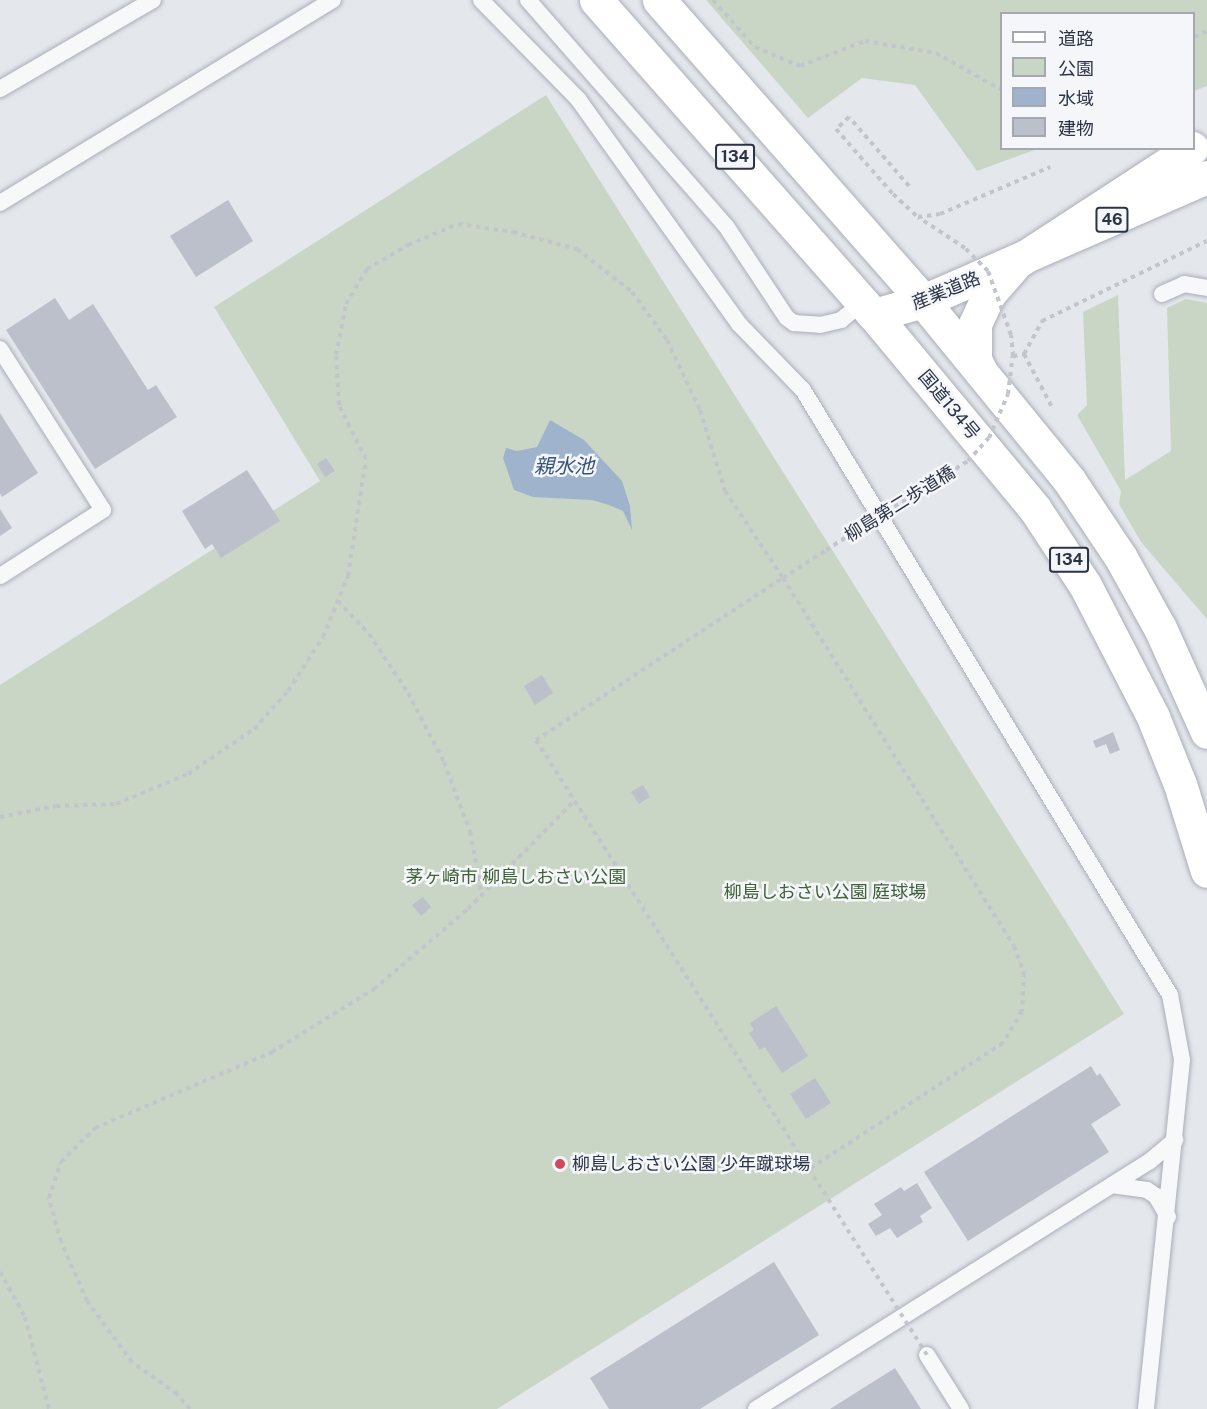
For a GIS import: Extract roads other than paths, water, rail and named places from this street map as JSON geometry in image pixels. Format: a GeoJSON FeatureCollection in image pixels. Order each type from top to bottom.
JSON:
{"type":"FeatureCollection","features":[{"type":"Feature","properties":{"kind":"main road","name":"国道134号"},"geometry":{"type":"LineString","coordinates":[[596,0],[869,309],[1035,509],[1085,585],[1153,717],[1180,784],[1207,871]]}},
{"type":"Feature","properties":{"kind":"main road","name":"134"},"geometry":{"type":"LineString","coordinates":[[658,0],[923,301],[1069,480],[1121,558],[1160,628],[1207,732]]}},
{"type":"Feature","properties":{"kind":"main road"},"geometry":{"type":"LineString","coordinates":[[1017,262],[1190,150]]}},
{"type":"Feature","properties":{"kind":"main road","name":"産業道路"},"geometry":{"type":"LineString","coordinates":[[869,309],[923,301],[1017,262],[1207,177]]}},
{"type":"Feature","properties":{"kind":"main road","name":"産業道路"},"geometry":{"type":"LineString","coordinates":[[981,372],[975,359],[975,324],[989,294],[1017,262]]}},
{"type":"Feature","properties":{"kind":"lane"},"geometry":{"type":"LineString","coordinates":[[0,90],[153,0]]}},
{"type":"Feature","properties":{"kind":"lane"},"geometry":{"type":"LineString","coordinates":[[0,203],[333,0]]}},
{"type":"Feature","properties":{"kind":"lane"},"geometry":{"type":"LineString","coordinates":[[481,0],[578,99],[739,324],[803,390],[1155,964],[1170,995],[1179,1027],[1182,1060],[1168,1217],[1146,1409]]}},
{"type":"Feature","properties":{"kind":"lane"},"geometry":{"type":"LineString","coordinates":[[528,0],[726,226],[787,318],[794,323],[820,325],[869,309]]}},
{"type":"Feature","properties":{"kind":"lane"},"geometry":{"type":"LineString","coordinates":[[1162,294],[1184,284],[1207,288]]}},
{"type":"Feature","properties":{"kind":"lane"},"geometry":{"type":"LineString","coordinates":[[0,350],[103,510],[0,576]]}},
{"type":"Feature","properties":{"kind":"lane"},"geometry":{"type":"LineString","coordinates":[[756,1409],[1111,1185],[1175,1140]]}},
{"type":"Feature","properties":{"kind":"lane"},"geometry":{"type":"LineString","coordinates":[[1111,1185],[1147,1190],[1156,1196],[1168,1217]]}},
{"type":"Feature","properties":{"kind":"lane"},"geometry":{"type":"LineString","coordinates":[[927,1355],[961,1409]]}},
{"type":"Feature","properties":{"kind":"water","name":"親水池"},"geometry":{"type":"Polygon","coordinates":[[[550,420],[584,440],[622,481],[630,506],[632,530],[623,511],[609,505],[592,500],[533,497],[514,490],[503,458],[506,448],[517,451],[537,447],[550,420]]]}},
{"type":"Feature","properties":{"kind":"place","name":"柳島しおさい公園 少年蹴球場"},"geometry":{"type":"Point","coordinates":[560,1164]}},
{"type":"Feature","properties":{"kind":"park label","name":"茅ヶ崎市 柳島しおさい公園"},"geometry":{"type":"Point","coordinates":[516,877]}},
{"type":"Feature","properties":{"kind":"park label","name":"柳島しおさい公園 庭球場"},"geometry":{"type":"Point","coordinates":[825,892]}}]}
